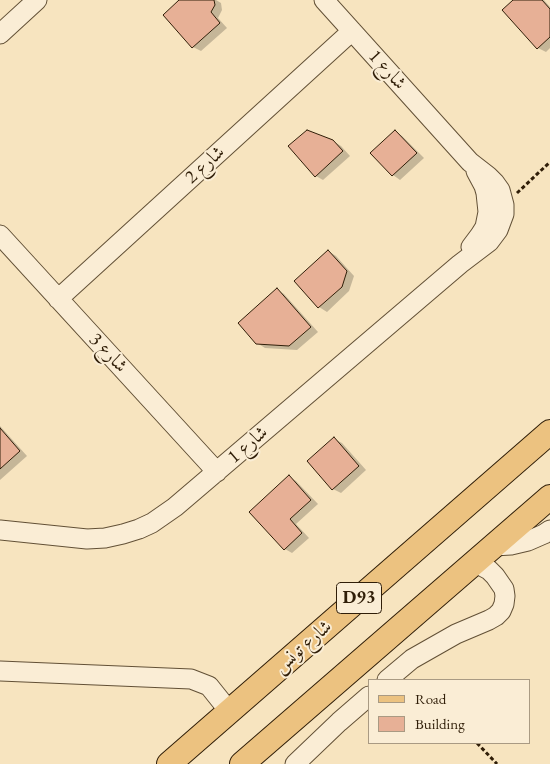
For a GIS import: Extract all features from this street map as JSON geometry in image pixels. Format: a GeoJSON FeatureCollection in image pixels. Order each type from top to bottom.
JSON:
{"type":"FeatureCollection","features":[{"type":"Feature","properties":{"kind":"main road","name":"شارع تونس"},"geometry":{"type":"LineString","coordinates":[[169,764],[550,432]]}},
{"type":"Feature","properties":{"kind":"main road","name":"D93"},"geometry":{"type":"LineString","coordinates":[[242,764],[550,497]]}},
{"type":"Feature","properties":{"kind":"main road"},"geometry":{"type":"LineString","coordinates":[[262,764],[286,726]]}},
{"type":"Feature","properties":{"kind":"street"},"geometry":{"type":"LineString","coordinates":[[0,34],[36,0]]}},
{"type":"Feature","properties":{"kind":"street","name":"شارع 1"},"geometry":{"type":"LineString","coordinates":[[0,530],[87,539],[105,538],[139,529],[164,516],[494,237],[501,223],[504,205],[500,190],[495,183],[470,162],[324,0]]}},
{"type":"Feature","properties":{"kind":"street","name":"شارع 2"},"geometry":{"type":"LineString","coordinates":[[58,299],[352,31]]}},
{"type":"Feature","properties":{"kind":"street","name":"شارع 1"},"geometry":{"type":"LineString","coordinates":[[460,264],[480,236],[488,212],[488,202],[484,186],[470,162]]}},
{"type":"Feature","properties":{"kind":"street","name":"شارع 3"},"geometry":{"type":"LineString","coordinates":[[0,235],[217,472]]}},
{"type":"Feature","properties":{"kind":"street"},"geometry":{"type":"LineString","coordinates":[[494,546],[528,541],[550,530]]}},
{"type":"Feature","properties":{"kind":"street"},"geometry":{"type":"LineString","coordinates":[[388,679],[418,655],[456,634],[489,620],[501,611],[504,604],[504,589],[495,576],[474,562]]}},
{"type":"Feature","properties":{"kind":"street"},"geometry":{"type":"LineString","coordinates":[[0,671],[191,679],[209,686],[229,711]]}},
{"type":"Feature","properties":{"kind":"street"},"geometry":{"type":"LineString","coordinates":[[294,764],[368,697]]}},
{"type":"Feature","properties":{"kind":"path"},"geometry":{"type":"LineString","coordinates":[[504,205],[550,162]]}},
{"type":"Feature","properties":{"kind":"path"},"geometry":{"type":"LineString","coordinates":[[478,744],[497,764]]}},
{"type":"Feature","properties":{"kind":"building"},"geometry":{"type":"Polygon","coordinates":[[[179,0],[214,0],[215,5],[211,12],[220,23],[192,48],[163,15],[179,0]]]}},
{"type":"Feature","properties":{"kind":"building"},"geometry":{"type":"Polygon","coordinates":[[[513,0],[542,0],[550,9],[550,37],[537,49],[502,10],[513,0]]]}},
{"type":"Feature","properties":{"kind":"building"},"geometry":{"type":"Polygon","coordinates":[[[307,130],[333,140],[343,151],[315,177],[288,146],[307,130]]]}},
{"type":"Feature","properties":{"kind":"building"},"geometry":{"type":"Polygon","coordinates":[[[395,130],[417,153],[392,176],[370,153],[395,130]]]}},
{"type":"Feature","properties":{"kind":"building"},"geometry":{"type":"Polygon","coordinates":[[[328,250],[347,271],[342,287],[318,308],[294,281],[328,250]]]}},
{"type":"Feature","properties":{"kind":"building"},"geometry":{"type":"Polygon","coordinates":[[[277,288],[311,327],[289,346],[256,344],[238,323],[277,288]]]}},
{"type":"Feature","properties":{"kind":"building"},"geometry":{"type":"Polygon","coordinates":[[[0,428],[20,451],[0,469],[0,428]]]}},
{"type":"Feature","properties":{"kind":"building"},"geometry":{"type":"Polygon","coordinates":[[[334,437],[359,466],[332,490],[307,461],[334,437]]]}},
{"type":"Feature","properties":{"kind":"building"},"geometry":{"type":"Polygon","coordinates":[[[289,475],[311,500],[290,519],[302,533],[284,550],[249,512],[289,475]]]}}]}
